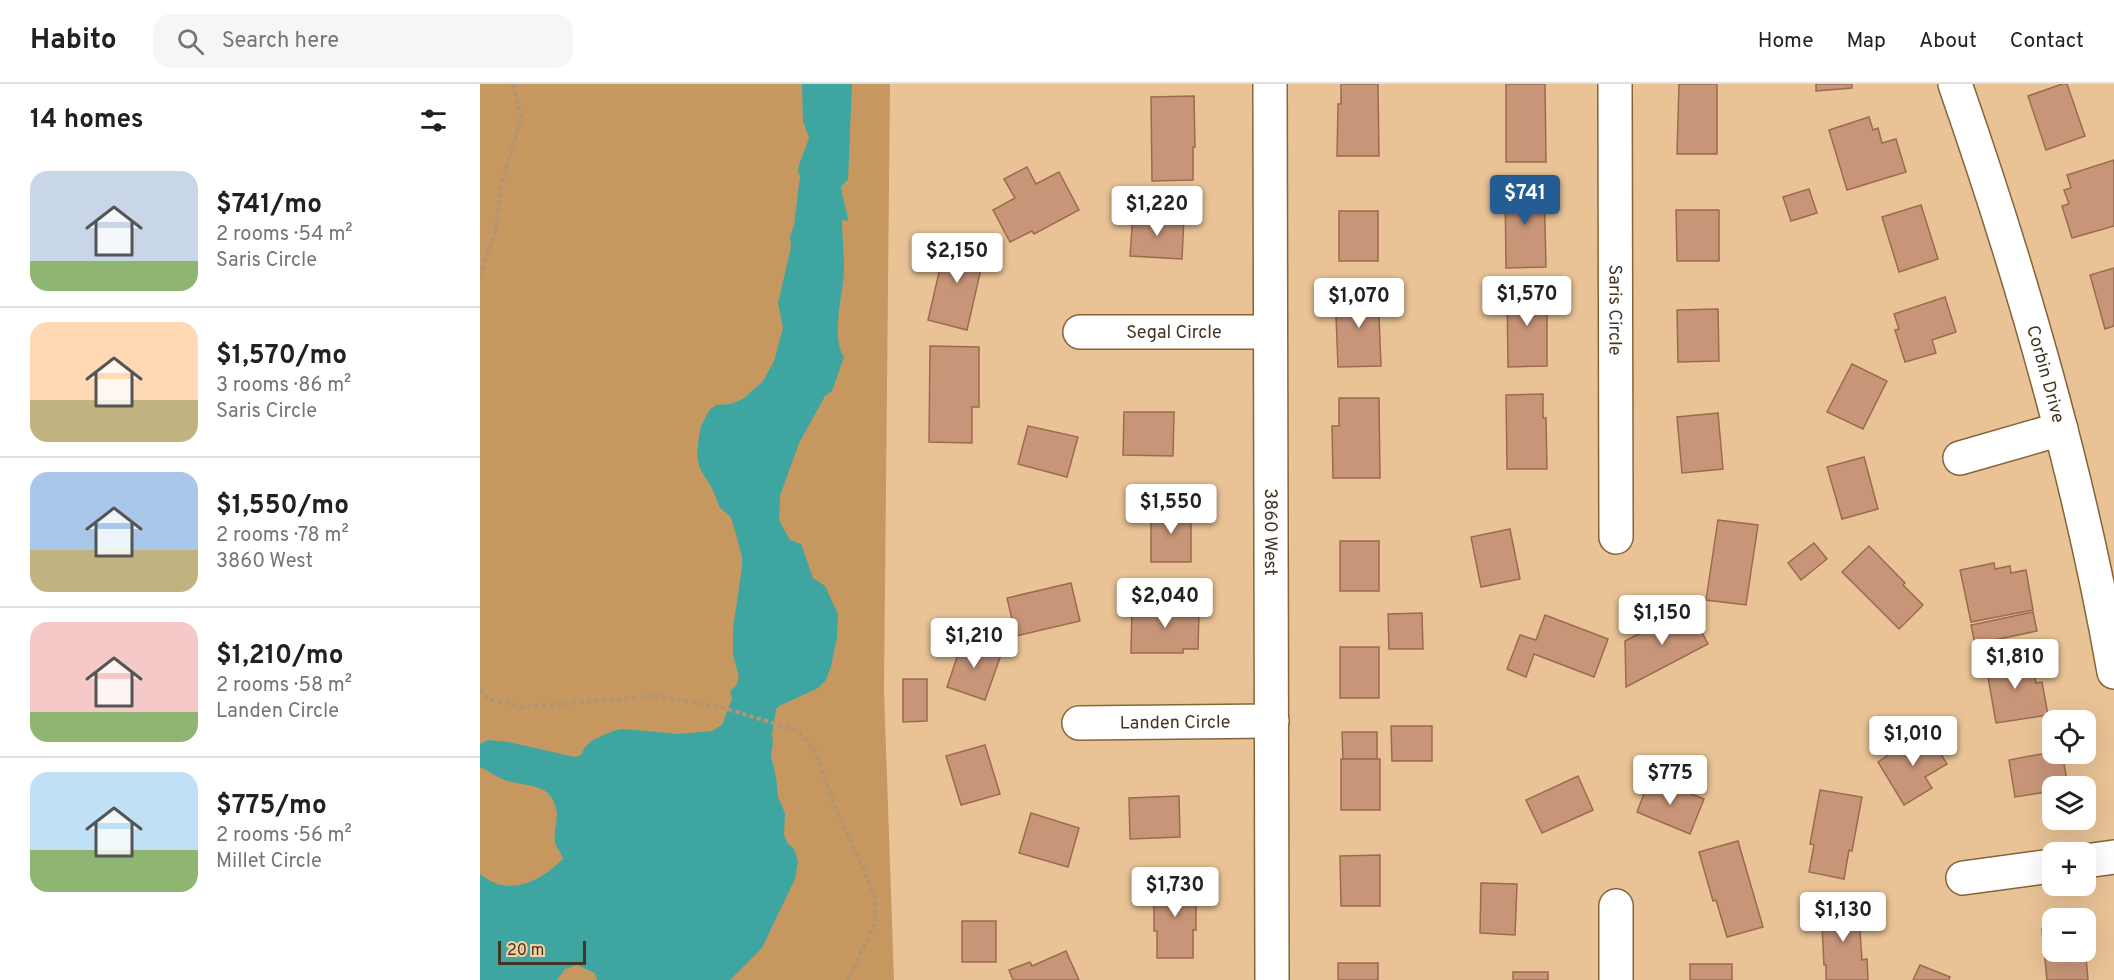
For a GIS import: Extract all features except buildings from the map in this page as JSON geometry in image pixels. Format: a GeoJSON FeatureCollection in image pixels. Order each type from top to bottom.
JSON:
{"type":"FeatureCollection","features":[{"type":"Feature","properties":{"kind":"street","name":"3860 West"},"geometry":{"type":"LineString","coordinates":[[1270,84],[1272,980]]}},
{"type":"Feature","properties":{"kind":"street","name":"Saris Circle"},"geometry":{"type":"LineString","coordinates":[[1616,84],[1616,537]]}},
{"type":"Feature","properties":{"kind":"street","name":"Corbin Drive"},"geometry":{"type":"LineString","coordinates":[[1955,84],[1990,184],[2028,306],[2082,516],[2114,672]]}},
{"type":"Feature","properties":{"kind":"street","name":"Segal Circle"},"geometry":{"type":"LineString","coordinates":[[1080,332],[1270,332]]}},
{"type":"Feature","properties":{"kind":"street"},"geometry":{"type":"LineString","coordinates":[[1960,458],[2061,429]]}},
{"type":"Feature","properties":{"kind":"street","name":"Landen Circle"},"geometry":{"type":"LineString","coordinates":[[1079,723],[1272,721]]}},
{"type":"Feature","properties":{"kind":"street"},"geometry":{"type":"LineString","coordinates":[[2096,859],[2114,857]]}},
{"type":"Feature","properties":{"kind":"street"},"geometry":{"type":"LineString","coordinates":[[1963,878],[2042,867]]}},
{"type":"Feature","properties":{"kind":"street"},"geometry":{"type":"LineString","coordinates":[[1616,906],[1616,980]]}},
{"type":"Feature","properties":{"kind":"path"},"geometry":{"type":"LineString","coordinates":[[480,277],[496,229],[500,190],[521,117],[513,84]]}},
{"type":"Feature","properties":{"kind":"path"},"geometry":{"type":"LineString","coordinates":[[480,689],[489,699],[523,707],[657,696],[724,708],[799,731],[816,752],[836,810],[875,897],[875,923],[848,980]]}},
{"type":"Feature","properties":{"kind":"shaded area"},"geometry":{"type":"Polygon","coordinates":[[[480,84],[890,84],[884,690],[894,980],[480,980],[480,84]]]}},
{"type":"Feature","properties":{"kind":"water"},"geometry":{"type":"Polygon","coordinates":[[[802,84],[852,84],[848,180],[841,186],[848,221],[842,220],[844,268],[838,326],[838,338],[844,357],[832,391],[825,396],[799,443],[780,496],[779,520],[790,540],[801,544],[813,578],[825,586],[838,614],[837,637],[826,680],[818,688],[776,709],[771,756],[778,797],[785,813],[784,835],[788,844],[794,849],[798,861],[795,879],[762,948],[730,980],[597,980],[595,973],[577,965],[565,969],[557,980],[480,980],[480,874],[497,884],[507,886],[525,884],[549,871],[563,859],[555,842],[557,815],[552,798],[541,789],[505,780],[480,767],[480,744],[488,740],[508,742],[575,757],[581,755],[585,747],[593,740],[623,729],[679,734],[712,731],[722,725],[732,699],[730,691],[736,686],[739,677],[733,654],[733,629],[742,556],[731,517],[720,508],[712,488],[700,469],[697,455],[699,436],[701,426],[710,409],[743,399],[763,381],[774,361],[783,328],[778,303],[791,247],[790,237],[794,225],[800,176],[798,171],[809,138],[803,121],[802,84]]]}}]}
